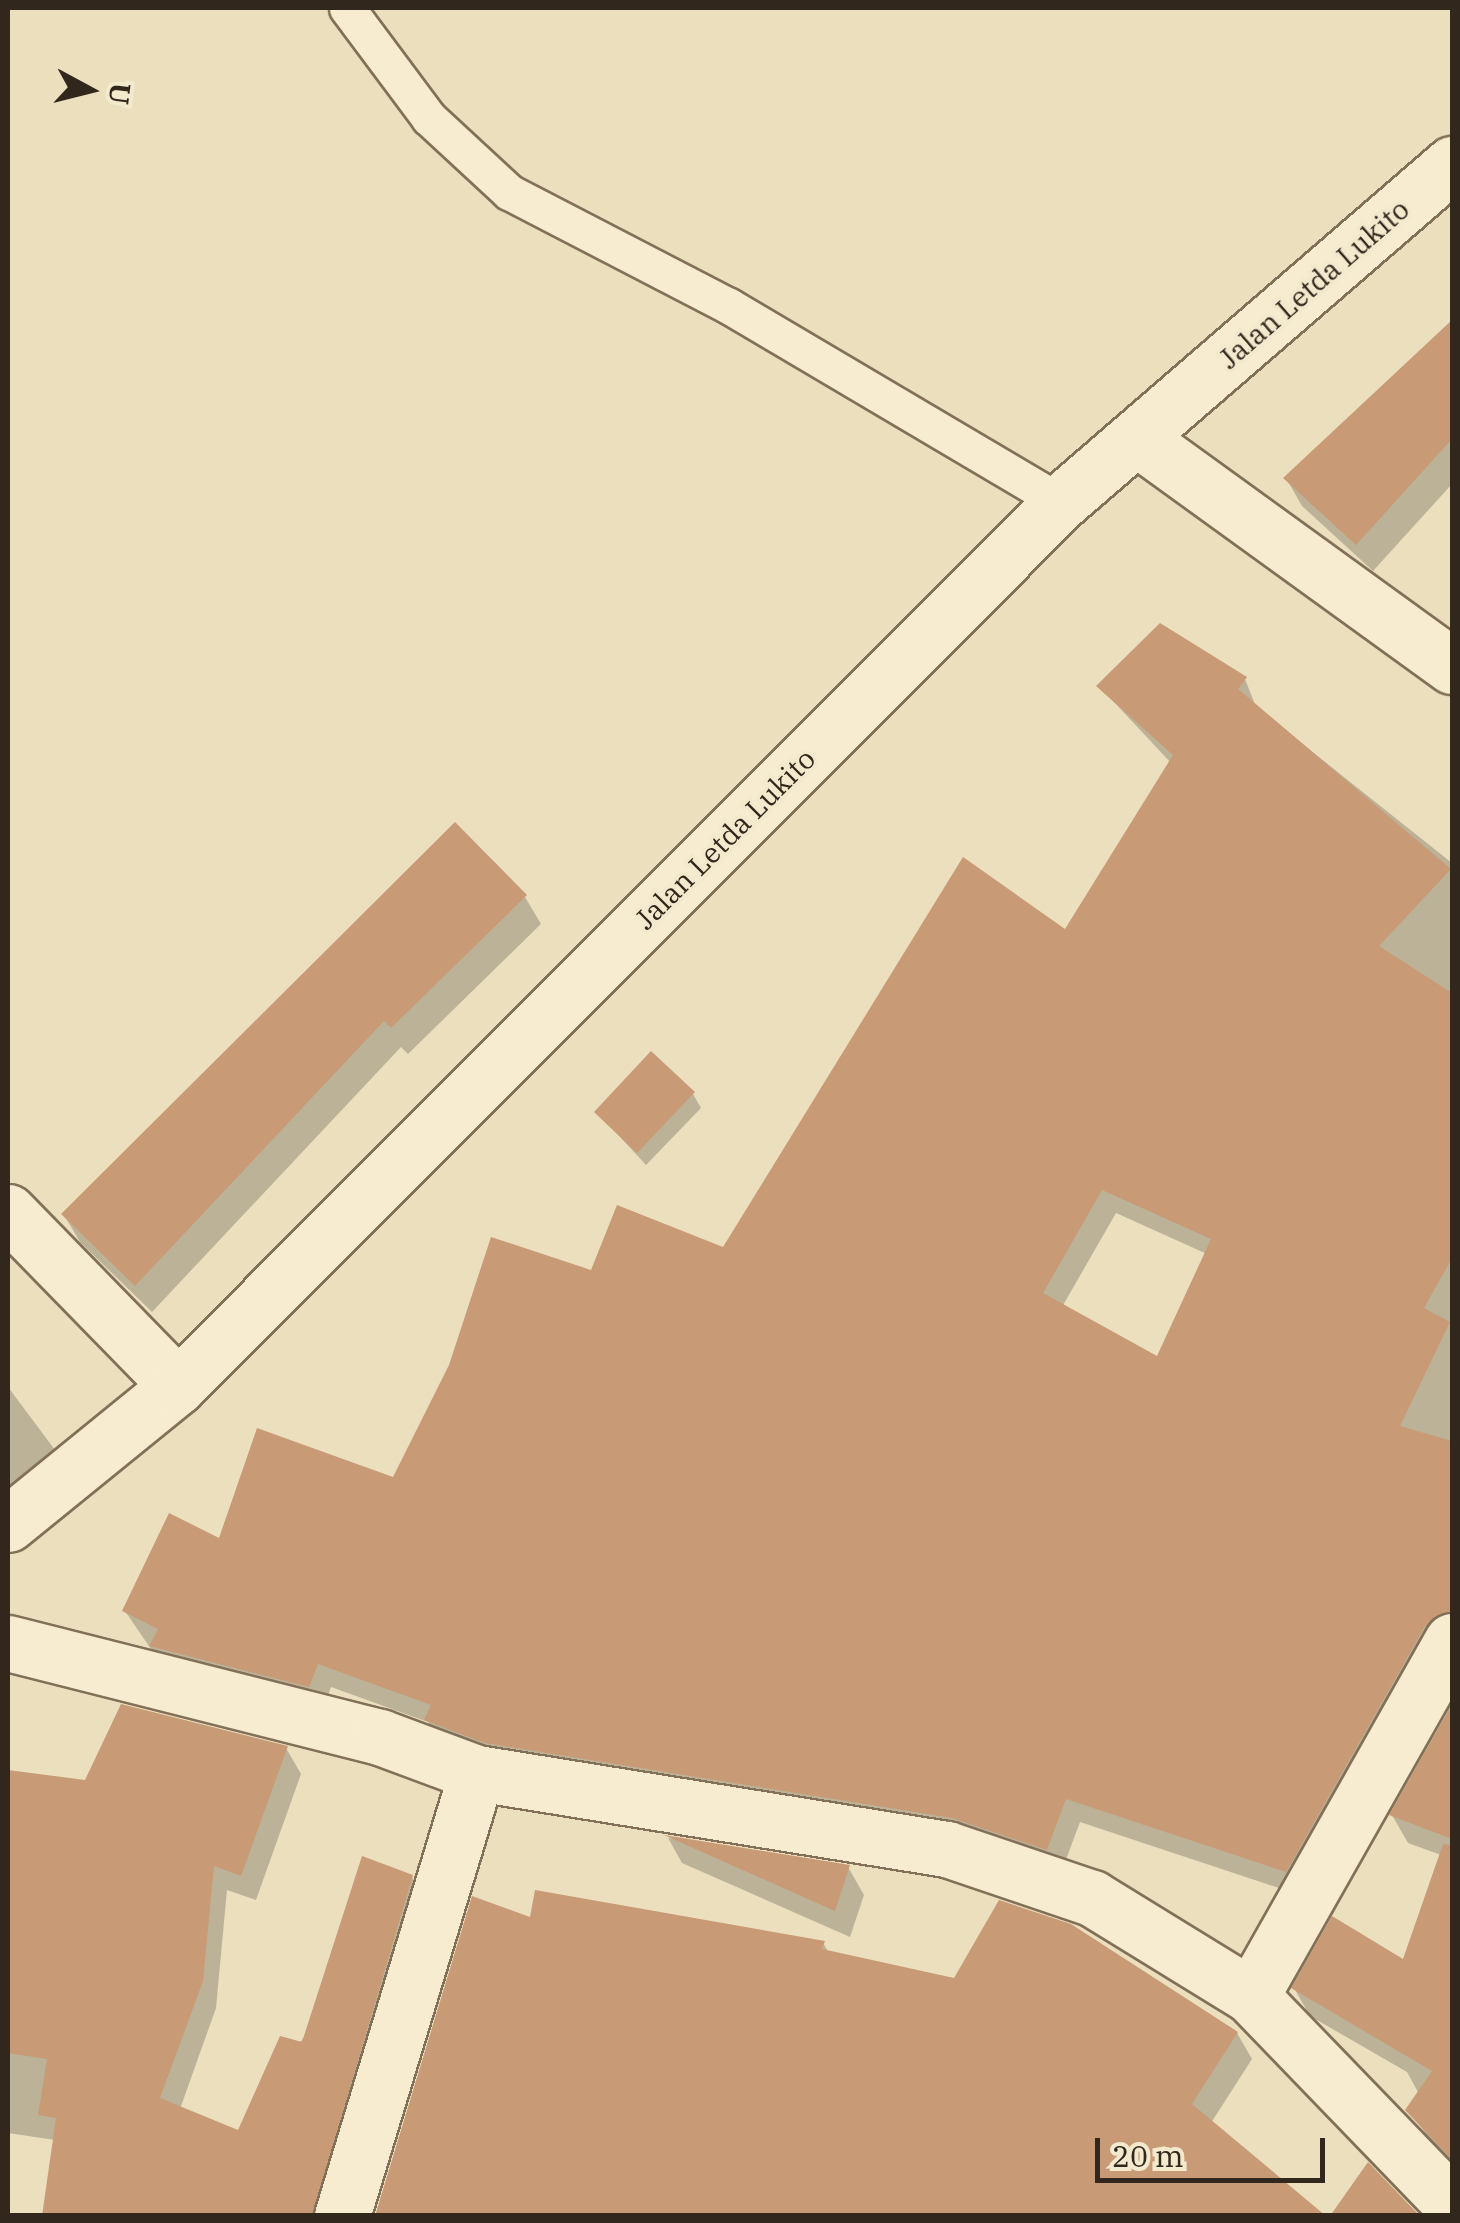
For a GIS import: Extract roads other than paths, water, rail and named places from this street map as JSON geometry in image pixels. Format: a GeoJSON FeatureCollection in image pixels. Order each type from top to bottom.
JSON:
{"type":"FeatureCollection","features":[{"type":"Feature","properties":{"kind":"street","name":"Jalan Letda Lukito"},"geometry":{"type":"LineString","coordinates":[[8,1524],[178,1386],[1061,502],[1452,164]]}},
{"type":"Feature","properties":{"kind":"street"},"geometry":{"type":"LineString","coordinates":[[1137,438],[1452,666]]}},
{"type":"Feature","properties":{"kind":"street"},"geometry":{"type":"LineString","coordinates":[[8,1212],[178,1386]]}},
{"type":"Feature","properties":{"kind":"street"},"geometry":{"type":"LineString","coordinates":[[1250,1996],[1452,1641]]}},
{"type":"Feature","properties":{"kind":"street"},"geometry":{"type":"LineString","coordinates":[[8,1643],[380,1736],[477,1773],[947,1848],[1092,1898],[1250,1996],[1452,2204]]}},
{"type":"Feature","properties":{"kind":"street"},"geometry":{"type":"LineString","coordinates":[[342,2216],[477,1773]]}},
{"type":"Feature","properties":{"kind":"lane"},"geometry":{"type":"LineString","coordinates":[[347,8],[428,118],[509,192],[728,306],[1061,502]]}}]}
